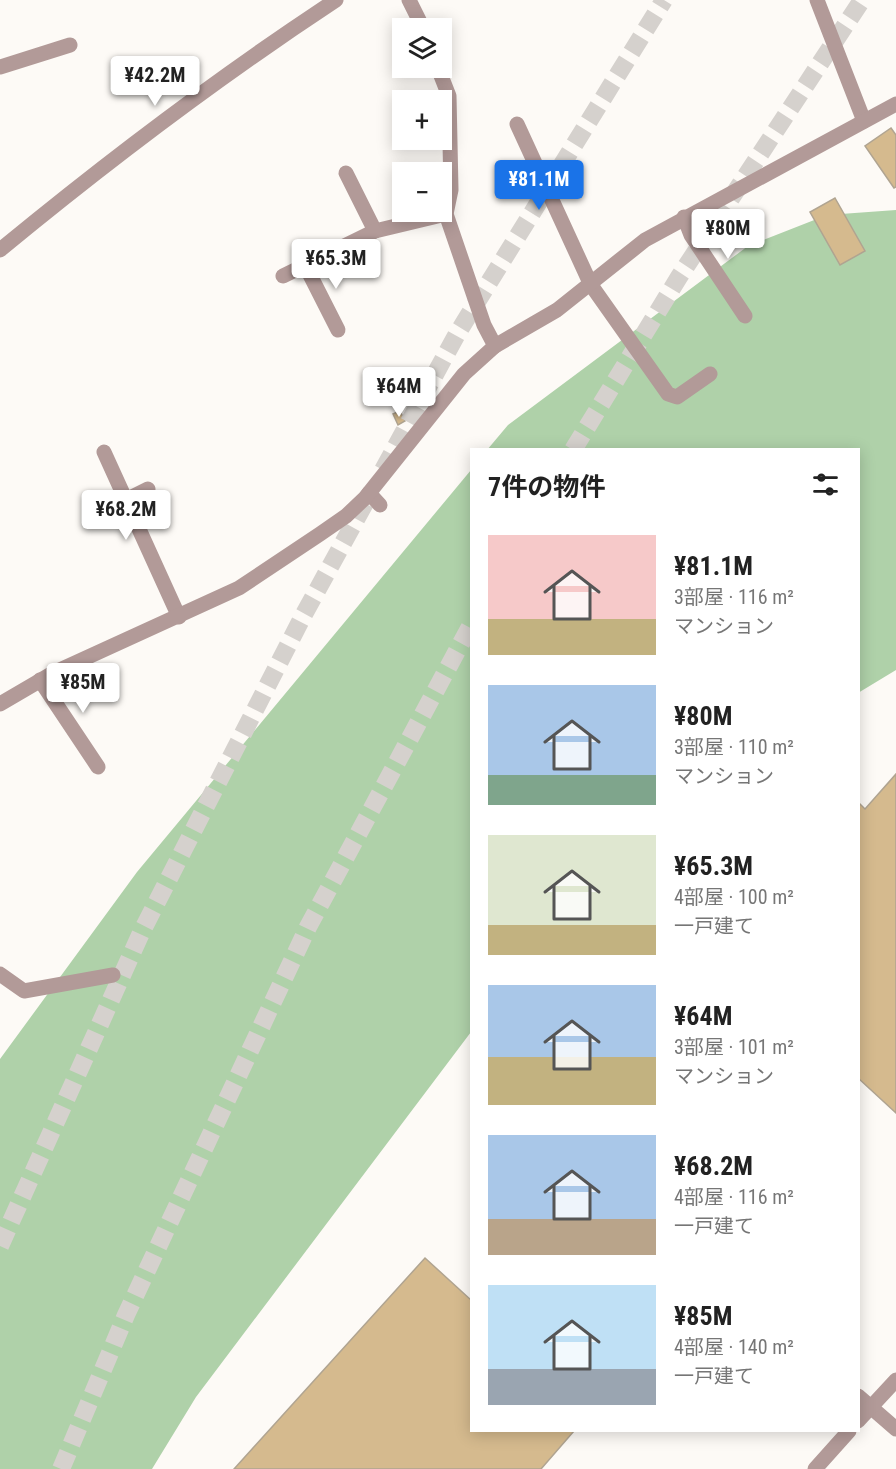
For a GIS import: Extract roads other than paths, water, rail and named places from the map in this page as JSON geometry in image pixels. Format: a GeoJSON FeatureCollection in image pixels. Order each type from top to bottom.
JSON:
{"type":"FeatureCollection","features":[{"type":"Feature","properties":{"kind":"street"},"geometry":{"type":"LineString","coordinates":[[0,250],[142,137],[247,59],[336,0]]}},
{"type":"Feature","properties":{"kind":"street"},"geometry":{"type":"LineString","coordinates":[[409,0],[418,18]]}},
{"type":"Feature","properties":{"kind":"street"},"geometry":{"type":"LineString","coordinates":[[817,0],[864,121]]}},
{"type":"Feature","properties":{"kind":"street"},"geometry":{"type":"LineString","coordinates":[[0,68],[70,45]]}},
{"type":"Feature","properties":{"kind":"street"},"geometry":{"type":"LineString","coordinates":[[442,78],[449,96],[450,162]]}},
{"type":"Feature","properties":{"kind":"street"},"geometry":{"type":"LineString","coordinates":[[0,704],[40,680],[128,637],[179,617],[239,588],[299,539],[346,516],[369,493],[464,374],[495,346],[557,310],[645,240],[896,104]]}},
{"type":"Feature","properties":{"kind":"street"},"geometry":{"type":"LineString","coordinates":[[518,124],[591,285],[668,394],[677,397],[710,374]]}},
{"type":"Feature","properties":{"kind":"street"},"geometry":{"type":"LineString","coordinates":[[346,173],[375,231]]}},
{"type":"Feature","properties":{"kind":"street"},"geometry":{"type":"LineString","coordinates":[[684,217],[692,236],[745,316]]}},
{"type":"Feature","properties":{"kind":"street"},"geometry":{"type":"LineString","coordinates":[[284,276],[375,231],[413,222]]}},
{"type":"Feature","properties":{"kind":"street"},"geometry":{"type":"LineString","coordinates":[[449,222],[484,325],[495,346]]}},
{"type":"Feature","properties":{"kind":"street"},"geometry":{"type":"LineString","coordinates":[[305,265],[338,330]]}},
{"type":"Feature","properties":{"kind":"street"},"geometry":{"type":"LineString","coordinates":[[104,452],[179,617]]}},
{"type":"Feature","properties":{"kind":"street"},"geometry":{"type":"LineString","coordinates":[[126,500],[148,489]]}},
{"type":"Feature","properties":{"kind":"street"},"geometry":{"type":"LineString","coordinates":[[369,493],[380,505]]}},
{"type":"Feature","properties":{"kind":"street"},"geometry":{"type":"LineString","coordinates":[[40,680],[98,767]]}},
{"type":"Feature","properties":{"kind":"street"},"geometry":{"type":"LineString","coordinates":[[0,974],[24,992],[113,975]]}},
{"type":"Feature","properties":{"kind":"street"},"geometry":{"type":"LineString","coordinates":[[860,1418],[896,1380]]}},
{"type":"Feature","properties":{"kind":"street"},"geometry":{"type":"LineString","coordinates":[[860,1398],[896,1430]]}},
{"type":"Feature","properties":{"kind":"street"},"geometry":{"type":"LineString","coordinates":[[815,1469],[848,1432]]}},
{"type":"Feature","properties":{"kind":"tunnel"},"geometry":{"type":"LineString","coordinates":[[383,470],[457,334],[664,0]]}},
{"type":"Feature","properties":{"kind":"tunnel"},"geometry":{"type":"LineString","coordinates":[[574,448],[679,277],[862,0]]}},
{"type":"Feature","properties":{"kind":"tunnel"},"geometry":{"type":"LineString","coordinates":[[0,1246],[141,933],[303,616],[370,494]]}},
{"type":"Feature","properties":{"kind":"tunnel"},"geometry":{"type":"LineString","coordinates":[[61,1469],[126,1315],[308,927],[470,627]]}}]}
